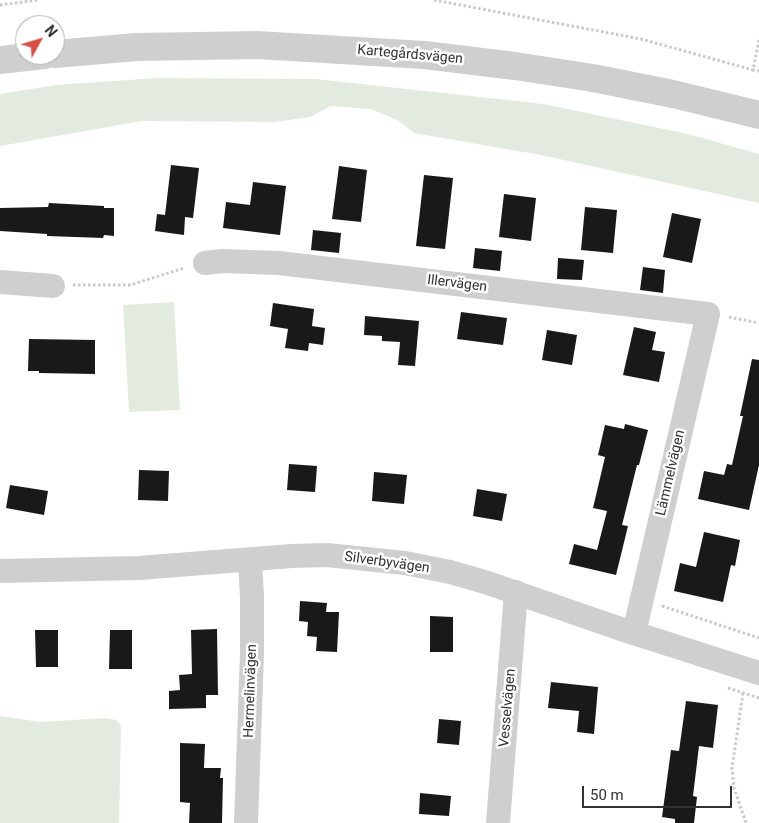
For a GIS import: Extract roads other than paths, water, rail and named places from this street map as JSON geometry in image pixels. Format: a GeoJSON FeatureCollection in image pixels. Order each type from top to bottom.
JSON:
{"type":"FeatureCollection","features":[{"type":"Feature","properties":{"kind":"street","name":"Kartegårdsvägen"},"geometry":{"type":"LineString","coordinates":[[65,53],[137,48],[258,45],[424,55],[593,78],[673,94],[759,115]]}},
{"type":"Feature","properties":{"kind":"street"},"geometry":{"type":"LineString","coordinates":[[0,60],[15,58]]}},
{"type":"Feature","properties":{"kind":"street","name":"Illervägen"},"geometry":{"type":"LineString","coordinates":[[205,263],[222,261],[279,263],[708,314]]}},
{"type":"Feature","properties":{"kind":"street"},"geometry":{"type":"LineString","coordinates":[[0,282],[52,286]]}},
{"type":"Feature","properties":{"kind":"street","name":"Lämmelvägen"},"geometry":{"type":"LineString","coordinates":[[634,633],[708,314]]}},
{"type":"Feature","properties":{"kind":"street","name":"Silverbyvägen"},"geometry":{"type":"LineString","coordinates":[[0,571],[139,568],[327,556],[388,561],[450,572],[759,672]]}},
{"type":"Feature","properties":{"kind":"street","name":"Hermelinvägen"},"geometry":{"type":"LineString","coordinates":[[246,823],[252,653],[250,560]]}},
{"type":"Feature","properties":{"kind":"street","name":"Vesselvägen"},"geometry":{"type":"LineString","coordinates":[[498,823],[516,592]]}}]}
